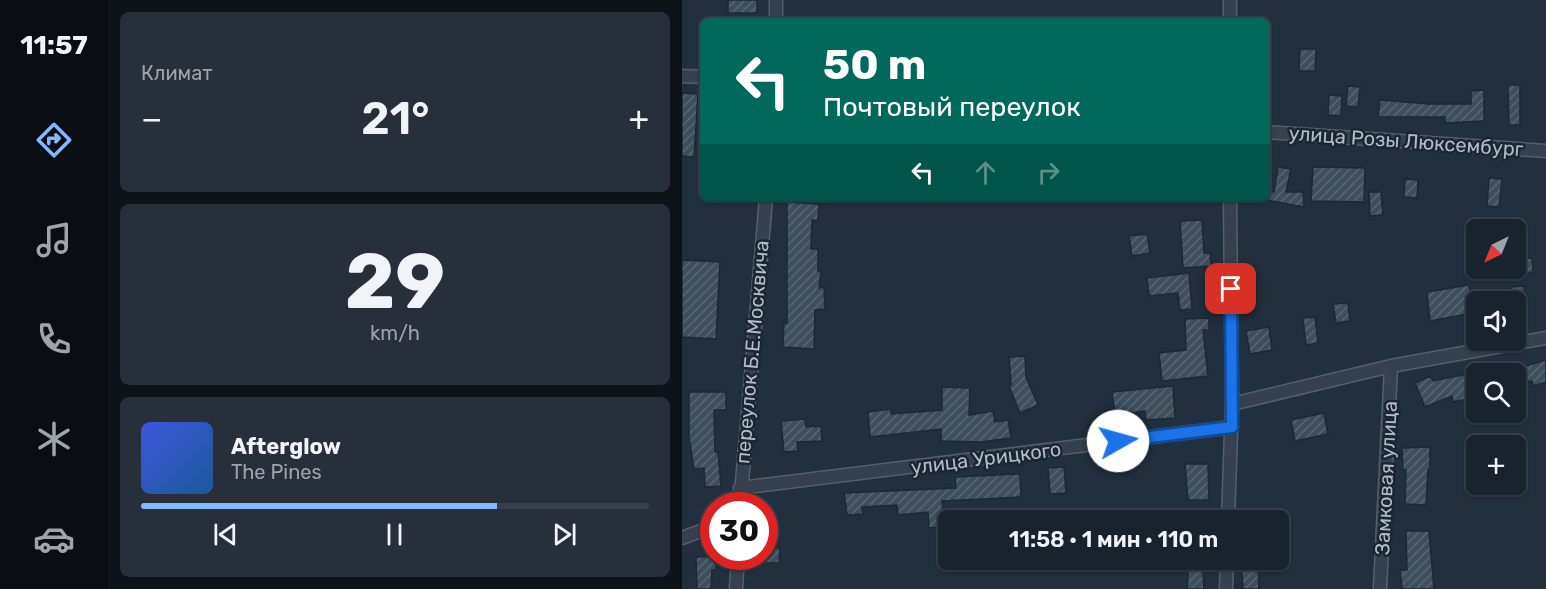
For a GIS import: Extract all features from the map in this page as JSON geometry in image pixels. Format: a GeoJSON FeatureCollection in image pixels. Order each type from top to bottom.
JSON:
{"type":"FeatureCollection","features":[{"type":"Feature","properties":{"kind":"street"},"geometry":{"type":"LineString","coordinates":[[776,0],[776,18]]}},
{"type":"Feature","properties":{"kind":"street"},"geometry":{"type":"LineString","coordinates":[[1230,0],[1230,18]]}},
{"type":"Feature","properties":{"kind":"street"},"geometry":{"type":"LineString","coordinates":[[682,76],[700,77]]}},
{"type":"Feature","properties":{"kind":"street","name":"улица Розы Люксембург"},"geometry":{"type":"LineString","coordinates":[[1270,132],[1546,151]]}},
{"type":"Feature","properties":{"kind":"street","name":"переулок Б.Е.Москвича"},"geometry":{"type":"LineString","coordinates":[[740,489],[766,201]]}},
{"type":"Feature","properties":{"kind":"street"},"geometry":{"type":"LineString","coordinates":[[1228,510],[1232,427],[1230,201]]}},
{"type":"Feature","properties":{"kind":"street"},"geometry":{"type":"LineString","coordinates":[[1232,404],[1391,366],[1546,338]]}},
{"type":"Feature","properties":{"kind":"street","name":"Замковая улица"},"geometry":{"type":"LineString","coordinates":[[1380,589],[1391,366]]}},
{"type":"Feature","properties":{"kind":"street","name":"улица Урицкого"},"geometry":{"type":"LineString","coordinates":[[740,489],[1232,427]]}},
{"type":"Feature","properties":{"kind":"street"},"geometry":{"type":"LineString","coordinates":[[682,538],[700,531]]}},
{"type":"Feature","properties":{"kind":"street"},"geometry":{"type":"LineString","coordinates":[[736,589],[737,570]]}},
{"type":"Feature","properties":{"kind":"street"},"geometry":{"type":"LineString","coordinates":[[1226,589],[1227,570]]}},
{"type":"Feature","properties":{"kind":"building"},"geometry":{"type":"Polygon","coordinates":[[[728,0],[757,0],[757,13],[728,13],[728,0]]]}},
{"type":"Feature","properties":{"kind":"building"},"geometry":{"type":"Polygon","coordinates":[[[1300,49],[1316,49],[1315,71],[1299,71],[1300,49]]]}},
{"type":"Feature","properties":{"kind":"building"},"geometry":{"type":"Polygon","coordinates":[[[1508,85],[1520,85],[1520,125],[1509,125],[1508,85]]]}},
{"type":"Feature","properties":{"kind":"building"},"geometry":{"type":"Polygon","coordinates":[[[1348,86],[1360,87],[1358,107],[1346,106],[1348,86]]]}},
{"type":"Feature","properties":{"kind":"building"},"geometry":{"type":"Polygon","coordinates":[[[1484,90],[1484,121],[1445,123],[1445,117],[1378,117],[1380,100],[1429,104],[1471,104],[1471,91],[1484,90]]]}},
{"type":"Feature","properties":{"kind":"building"},"geometry":{"type":"Polygon","coordinates":[[[682,93],[698,94],[694,157],[682,156],[682,93]]]}},
{"type":"Feature","properties":{"kind":"building"},"geometry":{"type":"Polygon","coordinates":[[[1329,95],[1342,96],[1341,116],[1328,115],[1329,95]]]}},
{"type":"Feature","properties":{"kind":"building"},"geometry":{"type":"Polygon","coordinates":[[[1278,167],[1291,169],[1286,192],[1303,192],[1304,207],[1270,201],[1270,192],[1274,192],[1278,167]]]}},
{"type":"Feature","properties":{"kind":"building"},"geometry":{"type":"Polygon","coordinates":[[[1313,167],[1365,168],[1364,202],[1311,201],[1313,167]]]}},
{"type":"Feature","properties":{"kind":"building"},"geometry":{"type":"Polygon","coordinates":[[[1489,178],[1502,179],[1499,207],[1487,206],[1489,178]]]}},
{"type":"Feature","properties":{"kind":"building"},"geometry":{"type":"Polygon","coordinates":[[[1405,179],[1418,180],[1417,198],[1404,197],[1405,179]]]}},
{"type":"Feature","properties":{"kind":"building"},"geometry":{"type":"Polygon","coordinates":[[[1369,192],[1381,192],[1383,215],[1370,216],[1369,192]]]}},
{"type":"Feature","properties":{"kind":"building"},"geometry":{"type":"Polygon","coordinates":[[[787,202],[819,204],[818,221],[812,220],[811,249],[818,249],[818,271],[821,271],[819,288],[824,287],[825,309],[815,310],[814,349],[783,347],[784,322],[787,323],[787,202]]]}},
{"type":"Feature","properties":{"kind":"building"},"geometry":{"type":"Polygon","coordinates":[[[1202,220],[1204,253],[1210,253],[1211,266],[1183,268],[1180,221],[1202,220]]]}},
{"type":"Feature","properties":{"kind":"building"},"geometry":{"type":"Polygon","coordinates":[[[1147,234],[1150,253],[1132,256],[1129,236],[1147,234]]]}},
{"type":"Feature","properties":{"kind":"building"},"geometry":{"type":"Polygon","coordinates":[[[1532,258],[1533,272],[1526,273],[1526,259],[1532,258]]]}},
{"type":"Feature","properties":{"kind":"building"},"geometry":{"type":"Polygon","coordinates":[[[682,260],[720,262],[716,339],[682,337],[682,260]]]}},
{"type":"Feature","properties":{"kind":"building"},"geometry":{"type":"Polygon","coordinates":[[[1189,273],[1192,309],[1180,310],[1178,293],[1149,296],[1147,278],[1189,273]]]}},
{"type":"Feature","properties":{"kind":"building"},"geometry":{"type":"Polygon","coordinates":[[[1469,285],[1470,291],[1466,291],[1466,314],[1430,321],[1427,292],[1469,285]]]}},
{"type":"Feature","properties":{"kind":"building"},"geometry":{"type":"Polygon","coordinates":[[[1524,286],[1524,291],[1512,291],[1511,287],[1524,286]]]}},
{"type":"Feature","properties":{"kind":"building"},"geometry":{"type":"Polygon","coordinates":[[[1348,303],[1350,321],[1336,323],[1333,304],[1348,303]]]}},
{"type":"Feature","properties":{"kind":"building"},"geometry":{"type":"Polygon","coordinates":[[[1315,317],[1318,343],[1306,345],[1303,318],[1315,317]]]}},
{"type":"Feature","properties":{"kind":"building"},"geometry":{"type":"Polygon","coordinates":[[[1209,318],[1209,330],[1203,330],[1208,376],[1162,381],[1159,353],[1186,350],[1185,319],[1209,318]]]}},
{"type":"Feature","properties":{"kind":"building"},"geometry":{"type":"Polygon","coordinates":[[[1269,327],[1272,350],[1250,354],[1246,331],[1269,327]]]}},
{"type":"Feature","properties":{"kind":"building"},"geometry":{"type":"Polygon","coordinates":[[[1025,356],[1026,377],[1038,405],[1020,413],[1009,386],[1011,385],[1009,357],[1025,356]]]}},
{"type":"Feature","properties":{"kind":"building"},"geometry":{"type":"Polygon","coordinates":[[[1546,360],[1546,382],[1533,386],[1532,381],[1526,382],[1526,366],[1546,360]]]}},
{"type":"Feature","properties":{"kind":"building"},"geometry":{"type":"Polygon","coordinates":[[[1466,374],[1466,399],[1453,402],[1452,396],[1425,407],[1415,383],[1431,376],[1433,381],[1466,374]]]}},
{"type":"Feature","properties":{"kind":"building"},"geometry":{"type":"Polygon","coordinates":[[[1173,386],[1175,418],[1146,420],[1145,411],[1115,415],[1112,392],[1173,386]]]}},
{"type":"Feature","properties":{"kind":"building"},"geometry":{"type":"Polygon","coordinates":[[[942,387],[970,388],[969,415],[993,411],[995,422],[1008,420],[1011,438],[981,442],[941,441],[941,429],[870,437],[868,412],[891,409],[891,414],[942,410],[942,387]]]}},
{"type":"Feature","properties":{"kind":"building"},"geometry":{"type":"Polygon","coordinates":[[[689,392],[726,392],[726,410],[714,410],[715,452],[718,452],[721,486],[705,487],[704,468],[694,469],[689,437],[689,392]]]}},
{"type":"Feature","properties":{"kind":"building"},"geometry":{"type":"Polygon","coordinates":[[[1324,413],[1328,434],[1295,441],[1291,420],[1324,413]]]}},
{"type":"Feature","properties":{"kind":"building"},"geometry":{"type":"Polygon","coordinates":[[[805,419],[806,427],[821,426],[822,441],[797,442],[798,451],[784,452],[781,421],[805,419]]]}},
{"type":"Feature","properties":{"kind":"building"},"geometry":{"type":"Polygon","coordinates":[[[1430,447],[1426,505],[1405,504],[1406,470],[1403,470],[1402,448],[1430,447]]]}},
{"type":"Feature","properties":{"kind":"building"},"geometry":{"type":"Polygon","coordinates":[[[1185,464],[1208,464],[1209,500],[1188,500],[1185,464]]]}},
{"type":"Feature","properties":{"kind":"building"},"geometry":{"type":"Polygon","coordinates":[[[1064,467],[1066,493],[1050,494],[1048,468],[1064,467]]]}},
{"type":"Feature","properties":{"kind":"building"},"geometry":{"type":"Polygon","coordinates":[[[1020,474],[1021,497],[942,501],[943,510],[938,510],[938,527],[929,528],[928,512],[898,515],[897,505],[862,507],[863,514],[847,515],[844,493],[956,488],[955,477],[1020,474]]]}},
{"type":"Feature","properties":{"kind":"building"},"geometry":{"type":"Polygon","coordinates":[[[1406,531],[1429,531],[1434,589],[1402,589],[1400,570],[1407,570],[1406,531]]]}},
{"type":"Feature","properties":{"kind":"building"},"geometry":{"type":"Polygon","coordinates":[[[778,548],[780,548],[778,563],[778,548]]]}},
{"type":"Feature","properties":{"kind":"building"},"geometry":{"type":"Polygon","coordinates":[[[696,557],[700,557],[700,570],[712,570],[711,589],[697,589],[696,557]]]}},
{"type":"Feature","properties":{"kind":"building"},"geometry":{"type":"Polygon","coordinates":[[[1188,570],[1211,570],[1211,573],[1203,573],[1204,589],[1187,589],[1188,570]]]}},
{"type":"Feature","properties":{"kind":"building"},"geometry":{"type":"Polygon","coordinates":[[[1242,570],[1258,570],[1259,589],[1243,589],[1242,570]]]}},
{"type":"Feature","properties":{"kind":"route"},"geometry":{"type":"LineString","coordinates":[[1118,441],[1232,427],[1231,289]]}}]}
